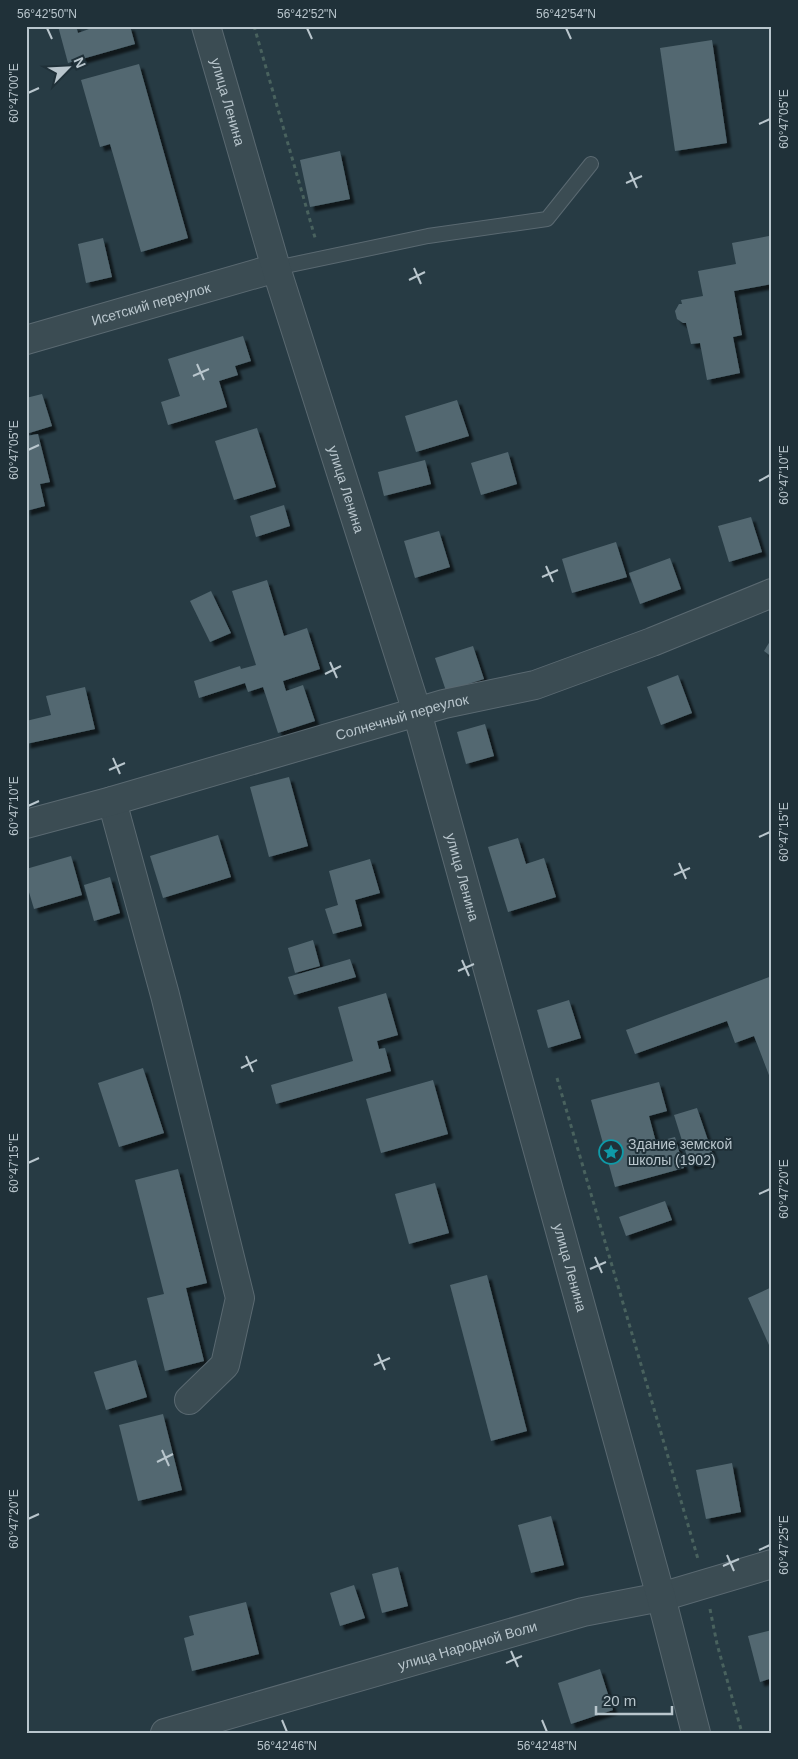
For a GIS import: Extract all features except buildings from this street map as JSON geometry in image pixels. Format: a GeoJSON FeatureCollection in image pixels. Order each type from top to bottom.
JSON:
{"type":"FeatureCollection","features":[{"type":"Feature","properties":{"kind":"street","name":"улица Ленина"},"geometry":{"type":"LineString","coordinates":[[206,26],[276,268],[417,712],[661,1598],[696,1733]]}},
{"type":"Feature","properties":{"kind":"street","name":"Исетский переулок"},"geometry":{"type":"LineString","coordinates":[[26,340],[276,268]]}},
{"type":"Feature","properties":{"kind":"street","name":"Солнечный переулок"},"geometry":{"type":"LineString","coordinates":[[26,824],[112,801],[444,704],[535,685],[652,642],[772,593]]}},
{"type":"Feature","properties":{"kind":"street"},"geometry":{"type":"LineString","coordinates":[[112,801],[165,995],[240,1298],[225,1365],[189,1400]]}},
{"type":"Feature","properties":{"kind":"street","name":"улица Народной Воли"},"geometry":{"type":"LineString","coordinates":[[165,1733],[583,1612],[661,1598],[772,1564]]}},
{"type":"Feature","properties":{"kind":"lane"},"geometry":{"type":"LineString","coordinates":[[276,268],[428,236],[547,219],[591,164]]}},
{"type":"Feature","properties":{"kind":"path"},"geometry":{"type":"LineString","coordinates":[[254,26],[321,258]]}},
{"type":"Feature","properties":{"kind":"path"},"geometry":{"type":"LineString","coordinates":[[557,1078],[705,1584],[717,1644],[742,1733]]}},
{"type":"Feature","properties":{"kind":"place","name":"Здание земской школы (1902)"},"geometry":{"type":"Point","coordinates":[611,1152]}}]}
